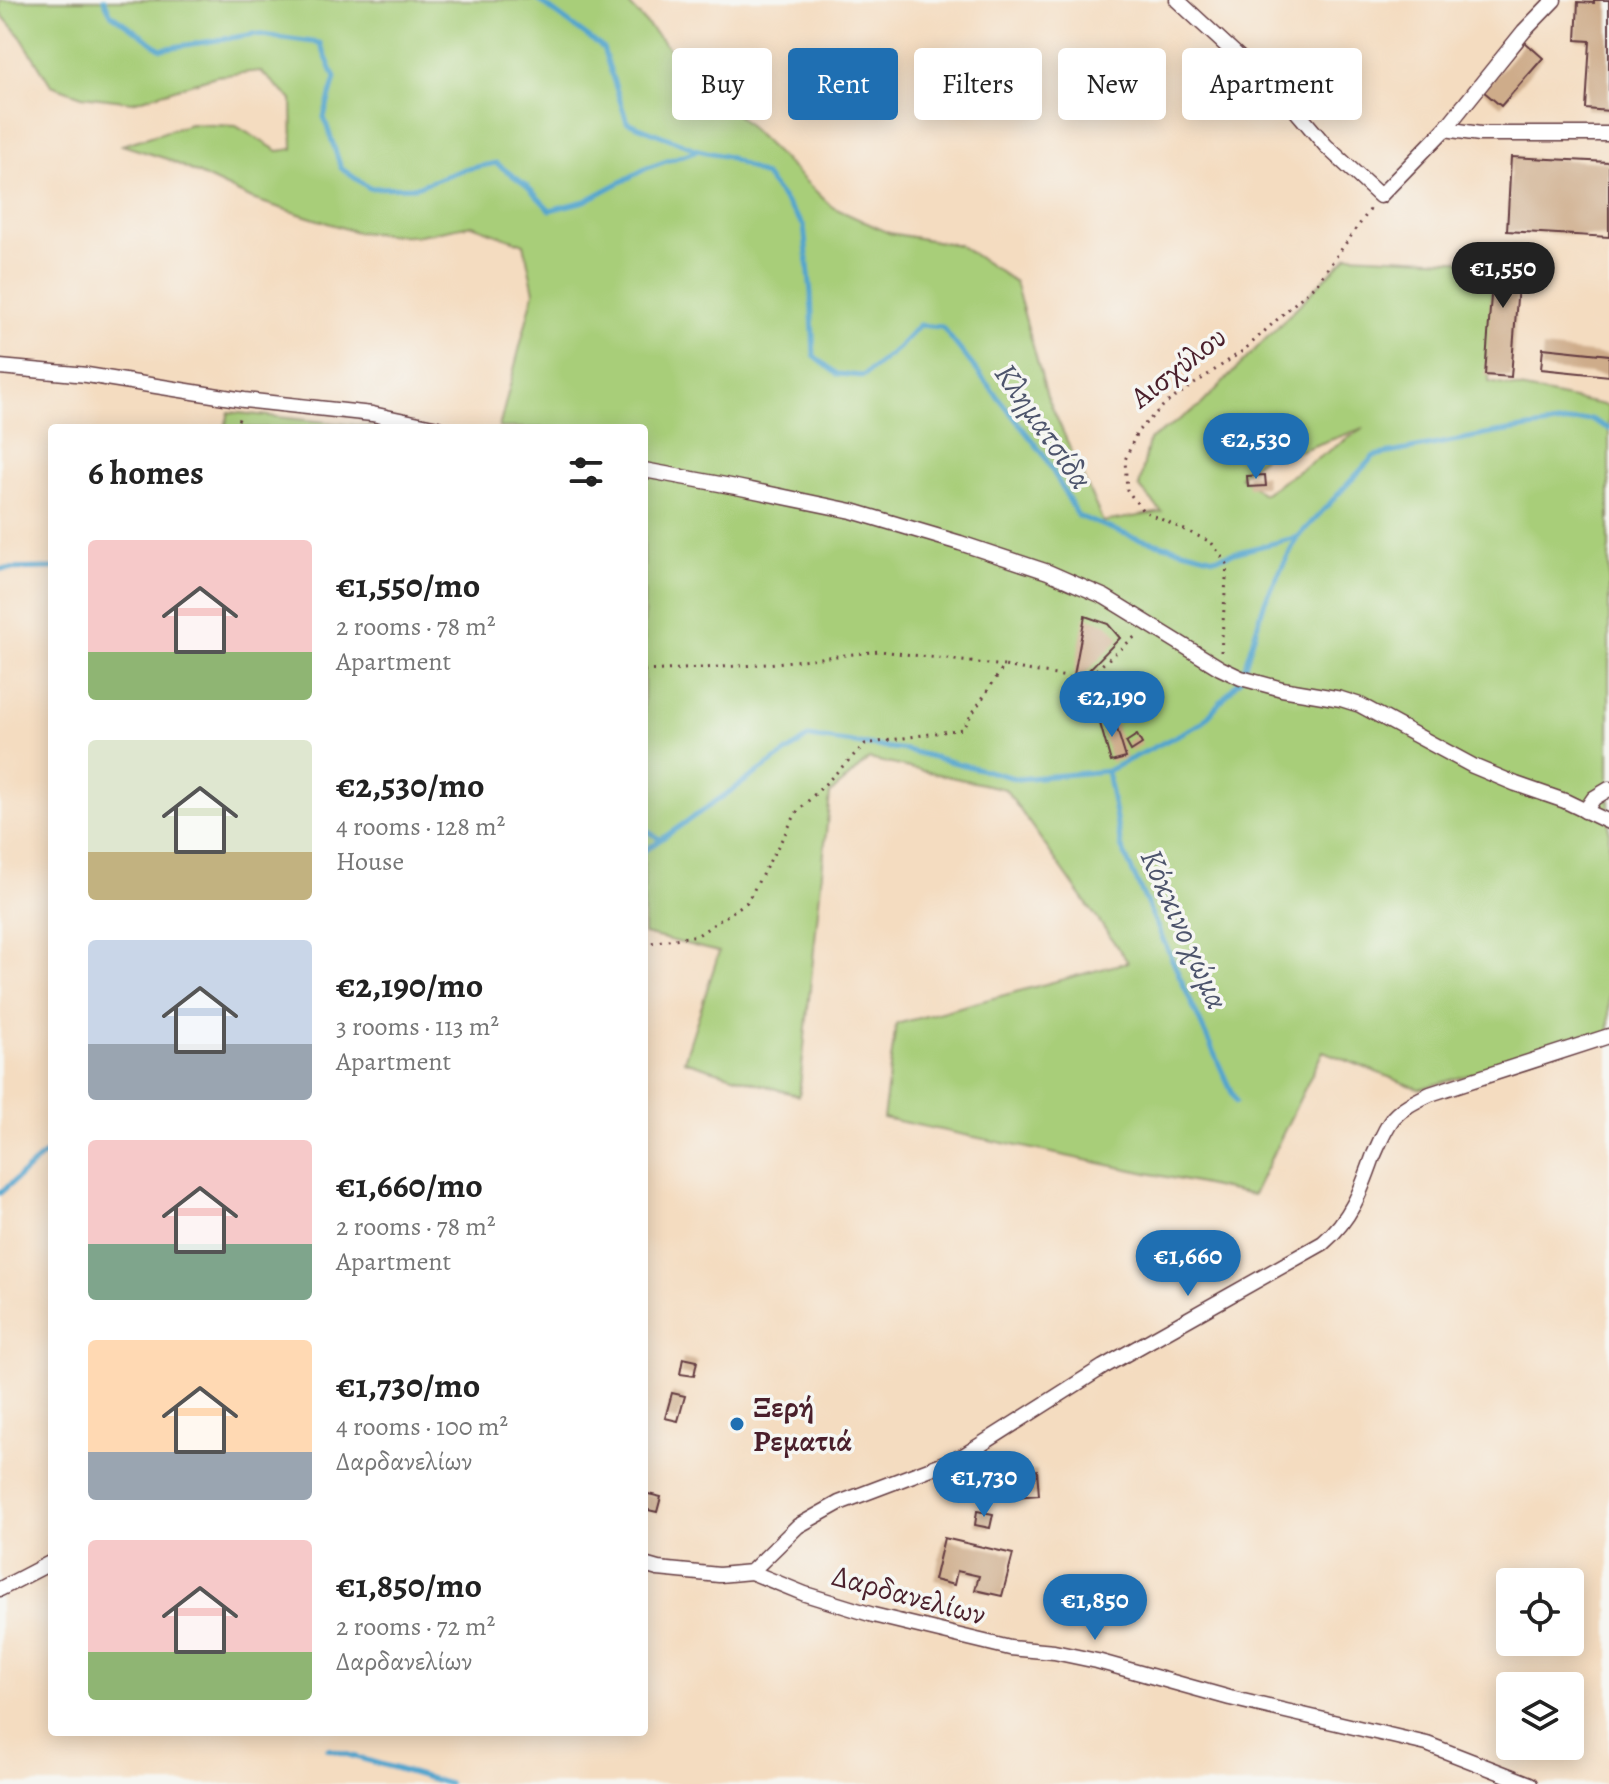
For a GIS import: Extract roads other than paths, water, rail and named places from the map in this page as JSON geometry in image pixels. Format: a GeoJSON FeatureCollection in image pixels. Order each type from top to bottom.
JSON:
{"type":"FeatureCollection","features":[{"type":"Feature","properties":{"kind":"street"},"geometry":{"type":"LineString","coordinates":[[1177,0],[1292,106],[1326,146],[1380,196],[1445,129],[1524,31],[1554,0]]}},
{"type":"Feature","properties":{"kind":"street"},"geometry":{"type":"LineString","coordinates":[[1445,129],[1480,134],[1609,134]]}},
{"type":"Feature","properties":{"kind":"street"},"geometry":{"type":"LineString","coordinates":[[0,367],[87,375],[244,400],[372,414],[419,424]]}},
{"type":"Feature","properties":{"kind":"street"},"geometry":{"type":"LineString","coordinates":[[648,471],[852,511],[1062,578],[1105,597],[1241,678],[1360,705],[1473,766],[1565,801],[1609,822]]}},
{"type":"Feature","properties":{"kind":"street"},"geometry":{"type":"LineString","coordinates":[[1585,811],[1594,798],[1609,789]]}},
{"type":"Feature","properties":{"kind":"street"},"geometry":{"type":"LineString","coordinates":[[751,1572],[798,1526],[811,1518],[839,1503],[963,1456],[1103,1367],[1323,1243],[1338,1230],[1352,1208],[1381,1138],[1406,1106],[1430,1094],[1609,1036]]}},
{"type":"Feature","properties":{"kind":"street"},"geometry":{"type":"LineString","coordinates":[[0,1589],[48,1564]]}},
{"type":"Feature","properties":{"kind":"street","name":"Δαρδανελίων"},"geometry":{"type":"LineString","coordinates":[[648,1566],[719,1575],[751,1572],[805,1594],[873,1615],[1010,1648],[1054,1652],[1097,1661],[1258,1705],[1416,1741],[1530,1784]]}},
{"type":"Feature","properties":{"kind":"waterway","name":"Κληματσίδα"},"geometry":{"type":"LineString","coordinates":[[104,0],[111,14],[161,49],[255,34],[320,43],[335,78],[324,117],[341,168],[369,188],[416,187],[462,170],[496,163],[527,186],[550,210],[585,201],[647,168],[698,150],[728,157],[765,176],[804,226],[814,356],[837,374],[863,376],[898,348],[919,325],[942,327],[1043,454],[1078,516],[1133,537],[1214,558],[1298,537],[1374,456],[1591,419],[1609,429]]}},
{"type":"Feature","properties":{"kind":"waterway","name":"Κληματσίδα"},"geometry":{"type":"LineString","coordinates":[[538,0],[603,48],[627,122],[698,150]]}},
{"type":"Feature","properties":{"kind":"waterway","name":"Κόκκινο χώμα"},"geometry":{"type":"LineString","coordinates":[[648,848],[809,737],[906,750],[1018,779],[1107,771],[1202,723],[1241,678],[1265,601],[1297,538]]}},
{"type":"Feature","properties":{"kind":"waterway","name":"Κόκκινο χώμα"},"geometry":{"type":"LineString","coordinates":[[0,569],[48,568]]}},
{"type":"Feature","properties":{"kind":"waterway","name":"Κόκκινο χώμα"},"geometry":{"type":"LineString","coordinates":[[1107,771],[1121,846],[1236,1102]]}},
{"type":"Feature","properties":{"kind":"waterway","name":"Κόκκινο χώμα"},"geometry":{"type":"LineString","coordinates":[[648,832],[660,839]]}},
{"type":"Feature","properties":{"kind":"waterway","name":"Κόκκινο χώμα"},"geometry":{"type":"LineString","coordinates":[[0,1193],[48,1151]]}},
{"type":"Feature","properties":{"kind":"waterway"},"geometry":{"type":"LineString","coordinates":[[328,1749],[449,1784]]}},
{"type":"Feature","properties":{"kind":"place","name":"Ξερή Ρεματιά"},"geometry":{"type":"Point","coordinates":[737,1424]}}]}
